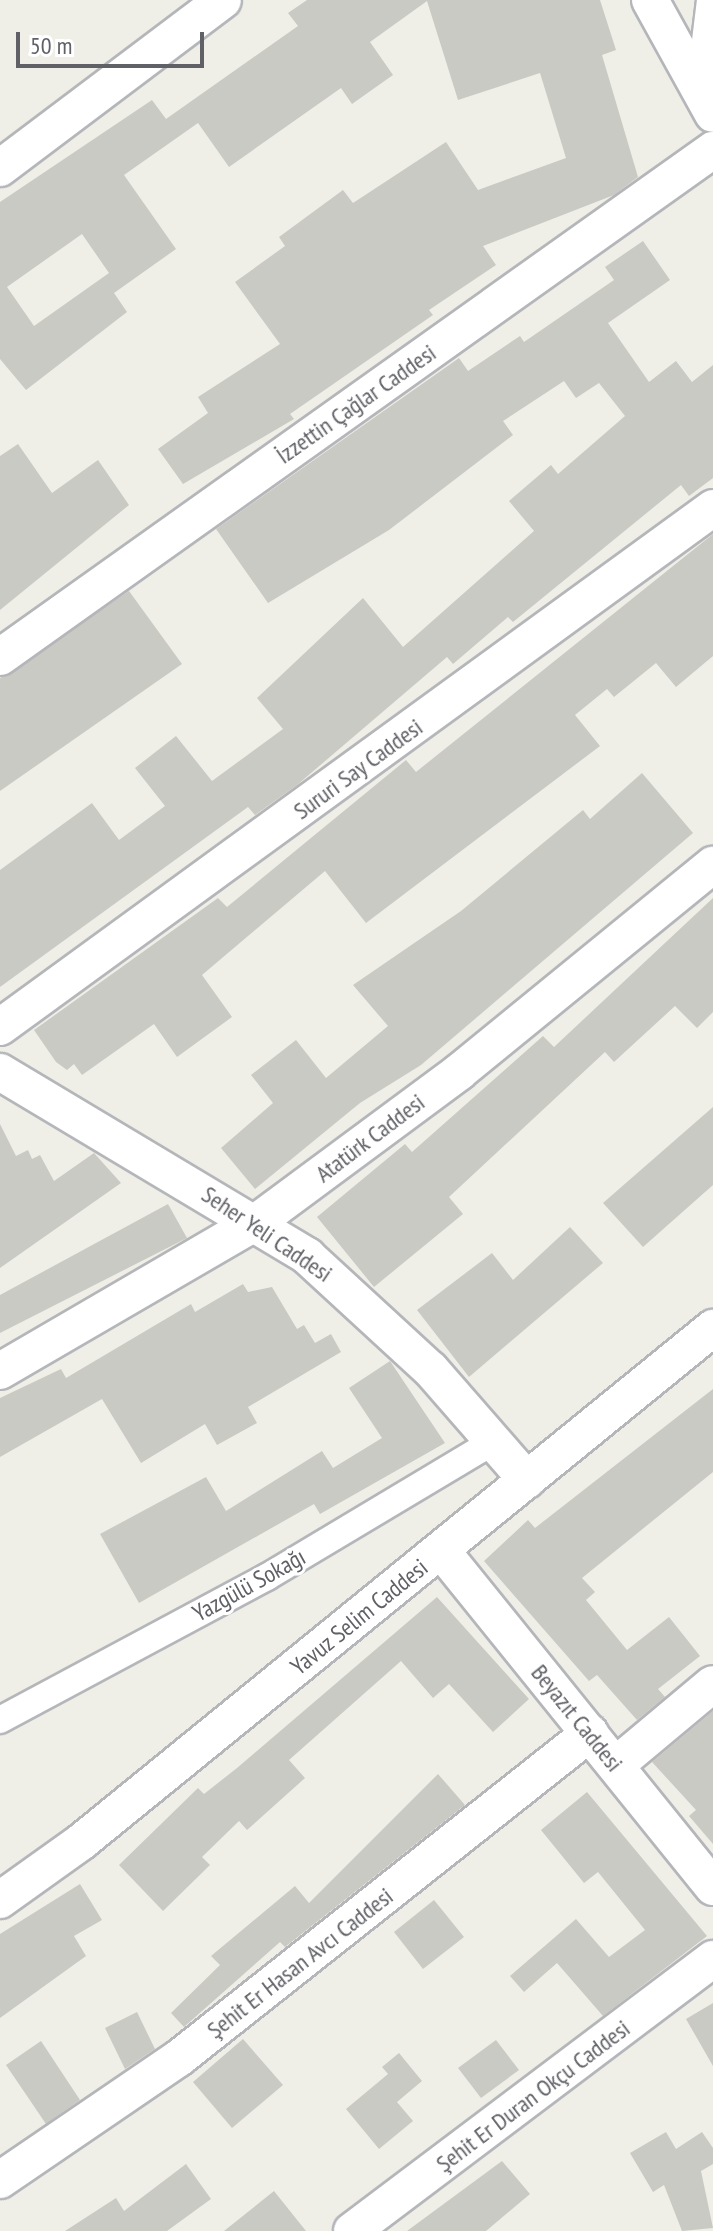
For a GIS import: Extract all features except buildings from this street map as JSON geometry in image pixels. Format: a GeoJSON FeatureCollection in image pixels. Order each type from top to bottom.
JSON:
{"type":"FeatureCollection","features":[{"type":"Feature","properties":{"kind":"street"},"geometry":{"type":"LineString","coordinates":[[0,168],[223,0]]}},
{"type":"Feature","properties":{"kind":"street"},"geometry":{"type":"LineString","coordinates":[[650,0],[706,102]]}},
{"type":"Feature","properties":{"kind":"street"},"geometry":{"type":"LineString","coordinates":[[706,102],[710,0]]}},
{"type":"Feature","properties":{"kind":"street","name":"İzzettin Çağlar Caddesi"},"geometry":{"type":"LineString","coordinates":[[0,657],[713,150]]}},
{"type":"Feature","properties":{"kind":"street","name":"Sururi Say Caddesi"},"geometry":{"type":"LineString","coordinates":[[0,1027],[713,508]]}},
{"type":"Feature","properties":{"kind":"street","name":"Atatürk Caddesi"},"geometry":{"type":"LineString","coordinates":[[0,1371],[258,1221],[459,1072],[713,865]]}},
{"type":"Feature","properties":{"kind":"street","name":"Seher Yeli Caddesi"},"geometry":{"type":"LineString","coordinates":[[0,1072],[258,1221],[344,1287],[494,1441],[527,1480]]}},
{"type":"Feature","properties":{"kind":"street","name":"Yavuz Selim Caddesi"},"geometry":{"type":"LineString","coordinates":[[0,1900],[81,1842],[713,1328]]}},
{"type":"Feature","properties":{"kind":"street","name":"Yazgülü Sokağı"},"geometry":{"type":"LineString","coordinates":[[0,1720],[267,1577],[494,1441]]}},
{"type":"Feature","properties":{"kind":"street","name":"Beyazıt Caddesi"},"geometry":{"type":"LineString","coordinates":[[441,1550],[713,1887]]}},
{"type":"Feature","properties":{"kind":"street"},"geometry":{"type":"LineString","coordinates":[[616,1765],[713,1684]]}},
{"type":"Feature","properties":{"kind":"street","name":"Şehit Er Hasan Avcı Caddesi"},"geometry":{"type":"LineString","coordinates":[[0,2180],[179,2058],[590,1733]]}},
{"type":"Feature","properties":{"kind":"street","name":"Şehit Er Duran Okçu Caddesi"},"geometry":{"type":"LineString","coordinates":[[352,2231],[713,1959]]}}]}
